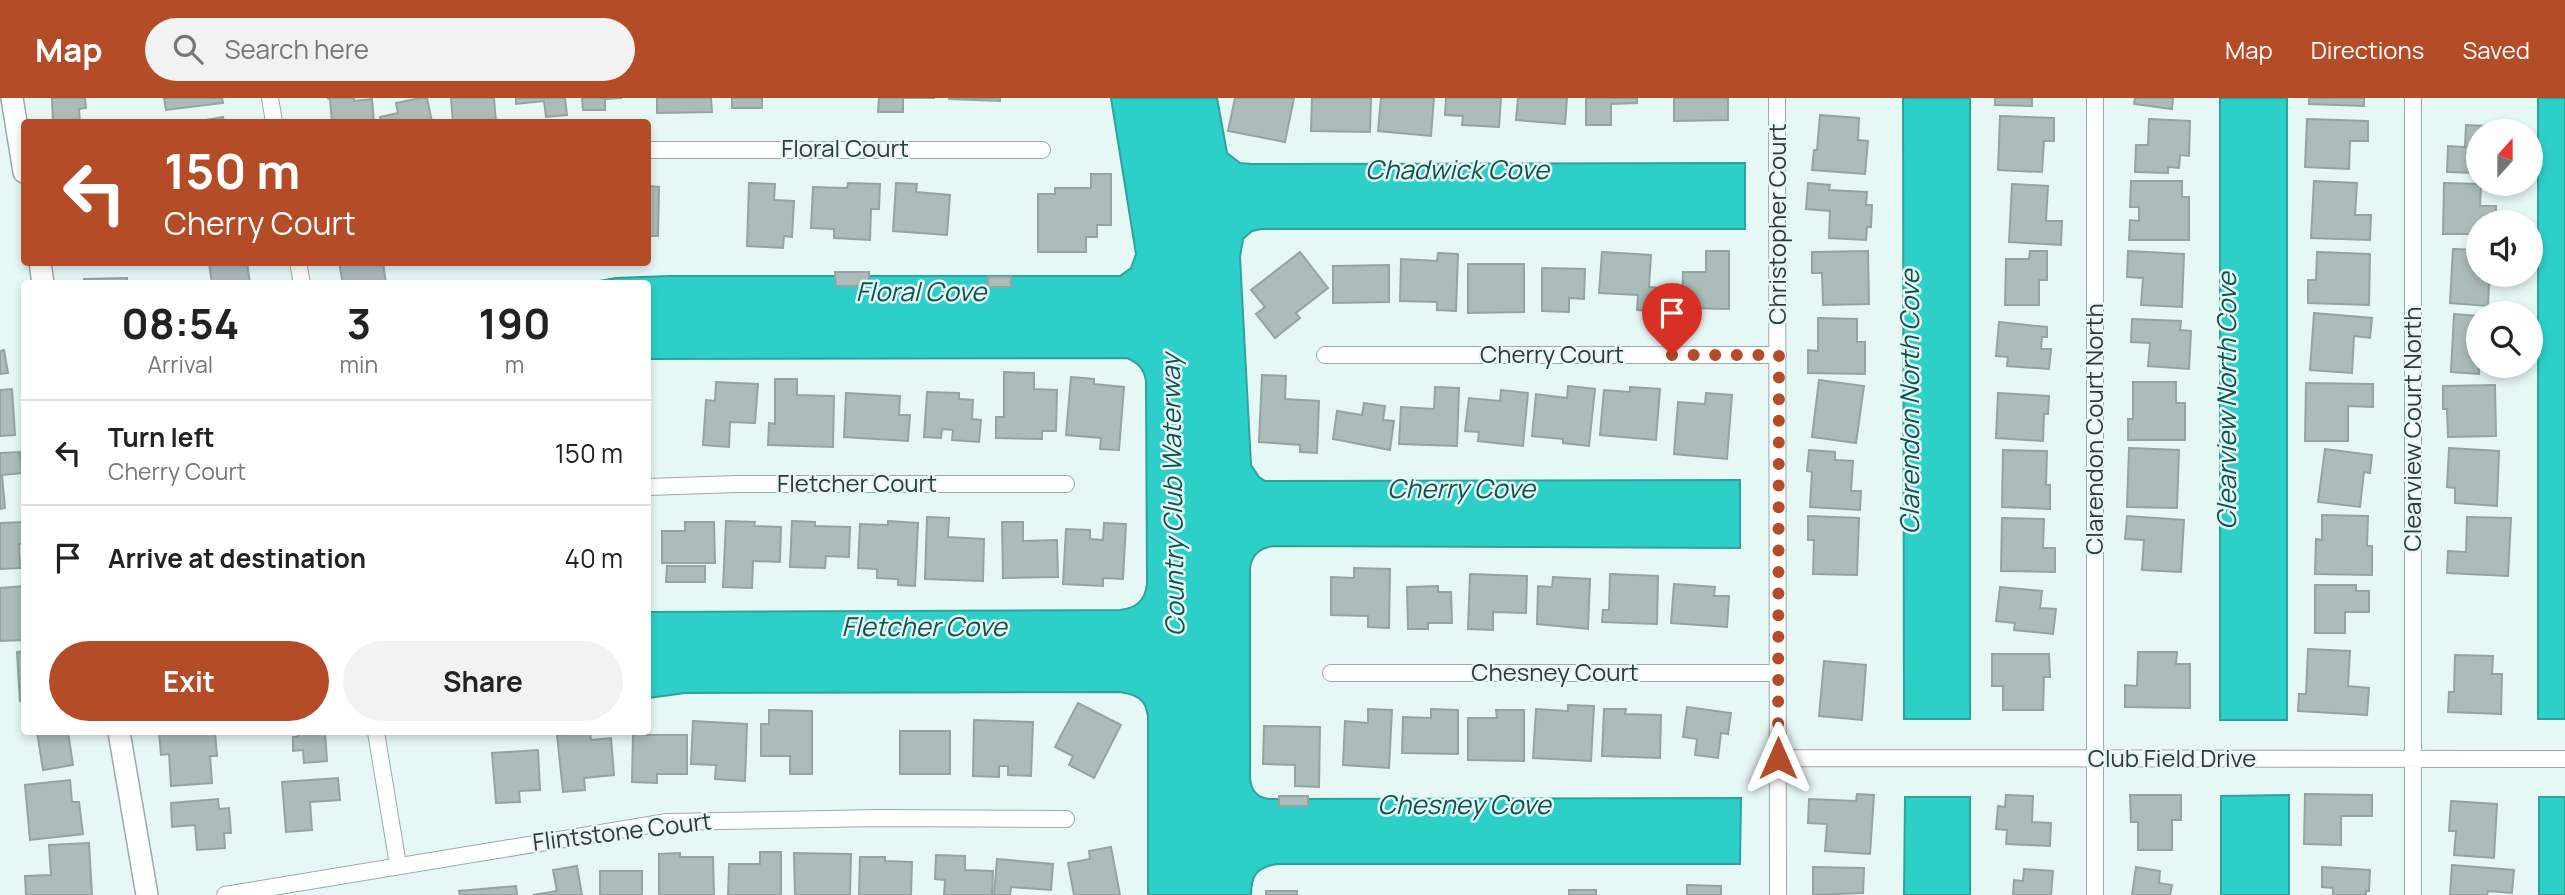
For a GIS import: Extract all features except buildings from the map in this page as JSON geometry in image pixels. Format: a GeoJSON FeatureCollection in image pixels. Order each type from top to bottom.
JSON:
{"type":"FeatureCollection","features":[{"type":"Feature","properties":{"kind":"street"},"geometry":{"type":"LineString","coordinates":[[12,98],[21,154]]}},
{"type":"Feature","properties":{"kind":"street"},"geometry":{"type":"LineString","coordinates":[[270,98],[274,119]]}},
{"type":"Feature","properties":{"kind":"street","name":"Christopher Court"},"geometry":{"type":"LineString","coordinates":[[1777,98],[1778,895]]}},
{"type":"Feature","properties":{"kind":"street","name":"Clarendon Court North"},"geometry":{"type":"LineString","coordinates":[[2095,98],[2095,895]]}},
{"type":"Feature","properties":{"kind":"street","name":"Clearview Court North"},"geometry":{"type":"LineString","coordinates":[[2413,98],[2413,895]]}},
{"type":"Feature","properties":{"kind":"street","name":"Floral Court"},"geometry":{"type":"LineString","coordinates":[[651,150],[1042,150]]}},
{"type":"Feature","properties":{"kind":"street","name":"Cherry Court"},"geometry":{"type":"LineString","coordinates":[[1325,355],[1779,355]]}},
{"type":"Feature","properties":{"kind":"street","name":"Fletcher Court"},"geometry":{"type":"LineString","coordinates":[[651,487],[723,484],[1066,484]]}},
{"type":"Feature","properties":{"kind":"street","name":"Chesney Court"},"geometry":{"type":"LineString","coordinates":[[1331,673],[1778,673]]}},
{"type":"Feature","properties":{"kind":"street"},"geometry":{"type":"LineString","coordinates":[[120,735],[147,895]]}},
{"type":"Feature","properties":{"kind":"street"},"geometry":{"type":"LineString","coordinates":[[376,735],[398,865]]}},
{"type":"Feature","properties":{"kind":"street","name":"Club Field Drive"},"geometry":{"type":"LineString","coordinates":[[1778,758],[2565,759]]}},
{"type":"Feature","properties":{"kind":"street","name":"Flintstone Court"},"geometry":{"type":"LineString","coordinates":[[225,895],[631,826],[680,821],[1066,819]]}},
{"type":"Feature","properties":{"kind":"water"},"geometry":{"type":"Polygon","coordinates":[[[1111,98],[1217,98],[1227,153],[1240,163],[1745,163],[1745,229],[1261,229],[1252,231],[1243,239],[1240,257],[1251,465],[1265,481],[1740,480],[1740,548],[1274,546],[1261,550],[1255,555],[1250,568],[1250,778],[1256,793],[1270,799],[1741,798],[1740,864],[1277,864],[1256,873],[1251,895],[1148,895],[1148,717],[1143,702],[1132,695],[1120,692],[685,693],[651,698],[651,612],[1120,610],[1135,605],[1142,599],[1147,584],[1146,381],[1142,369],[1127,358],[651,359],[651,280],[605,280],[669,276],[1120,276],[1131,268],[1136,254],[1111,98]]]}},
{"type":"Feature","properties":{"kind":"water","name":"Clarendon North Cove"},"geometry":{"type":"Polygon","coordinates":[[[1903,98],[1970,98],[1970,719],[1904,719],[1903,98]]]}},
{"type":"Feature","properties":{"kind":"water","name":"Clearview North Cove"},"geometry":{"type":"Polygon","coordinates":[[[2220,98],[2287,98],[2287,720],[2220,720],[2220,98]]]}},
{"type":"Feature","properties":{"kind":"water"},"geometry":{"type":"Polygon","coordinates":[[[2538,98],[2565,98],[2565,719],[2538,719],[2538,378],[2543,378],[2543,301],[2538,301],[2538,287],[2543,287],[2543,210],[2538,210],[2538,196],[2543,196],[2543,119],[2538,119],[2538,98]]]}},
{"type":"Feature","properties":{"kind":"water"},"geometry":{"type":"Polygon","coordinates":[[[2289,795],[2289,895],[2221,895],[2221,796],[2289,795]]]}},
{"type":"Feature","properties":{"kind":"water"},"geometry":{"type":"Polygon","coordinates":[[[1905,797],[1970,797],[1970,895],[1904,895],[1905,797]]]}},
{"type":"Feature","properties":{"kind":"water"},"geometry":{"type":"Polygon","coordinates":[[[2539,797],[2565,797],[2565,895],[2539,895],[2539,797]]]}},
{"type":"Feature","properties":{"kind":"route"},"geometry":{"type":"LineString","coordinates":[[1672,355],[1779,355],[1778,758]]}},
{"type":"Feature","properties":{"kind":"water label","name":"Chadwick Cove"},"geometry":{"type":"Point","coordinates":[1457,170]}},
{"type":"Feature","properties":{"kind":"water label","name":"Floral Cove"},"geometry":{"type":"Point","coordinates":[921,292]}},
{"type":"Feature","properties":{"kind":"water label","name":"Cherry Cove"},"geometry":{"type":"Point","coordinates":[1461,489]}},
{"type":"Feature","properties":{"kind":"water label","name":"Country Club Waterway"},"geometry":{"type":"Point","coordinates":[1173,495]}},
{"type":"Feature","properties":{"kind":"water label","name":"Fletcher Cove"},"geometry":{"type":"Point","coordinates":[924,627]}},
{"type":"Feature","properties":{"kind":"water label","name":"Chesney Cove"},"geometry":{"type":"Point","coordinates":[1464,805]}}]}
